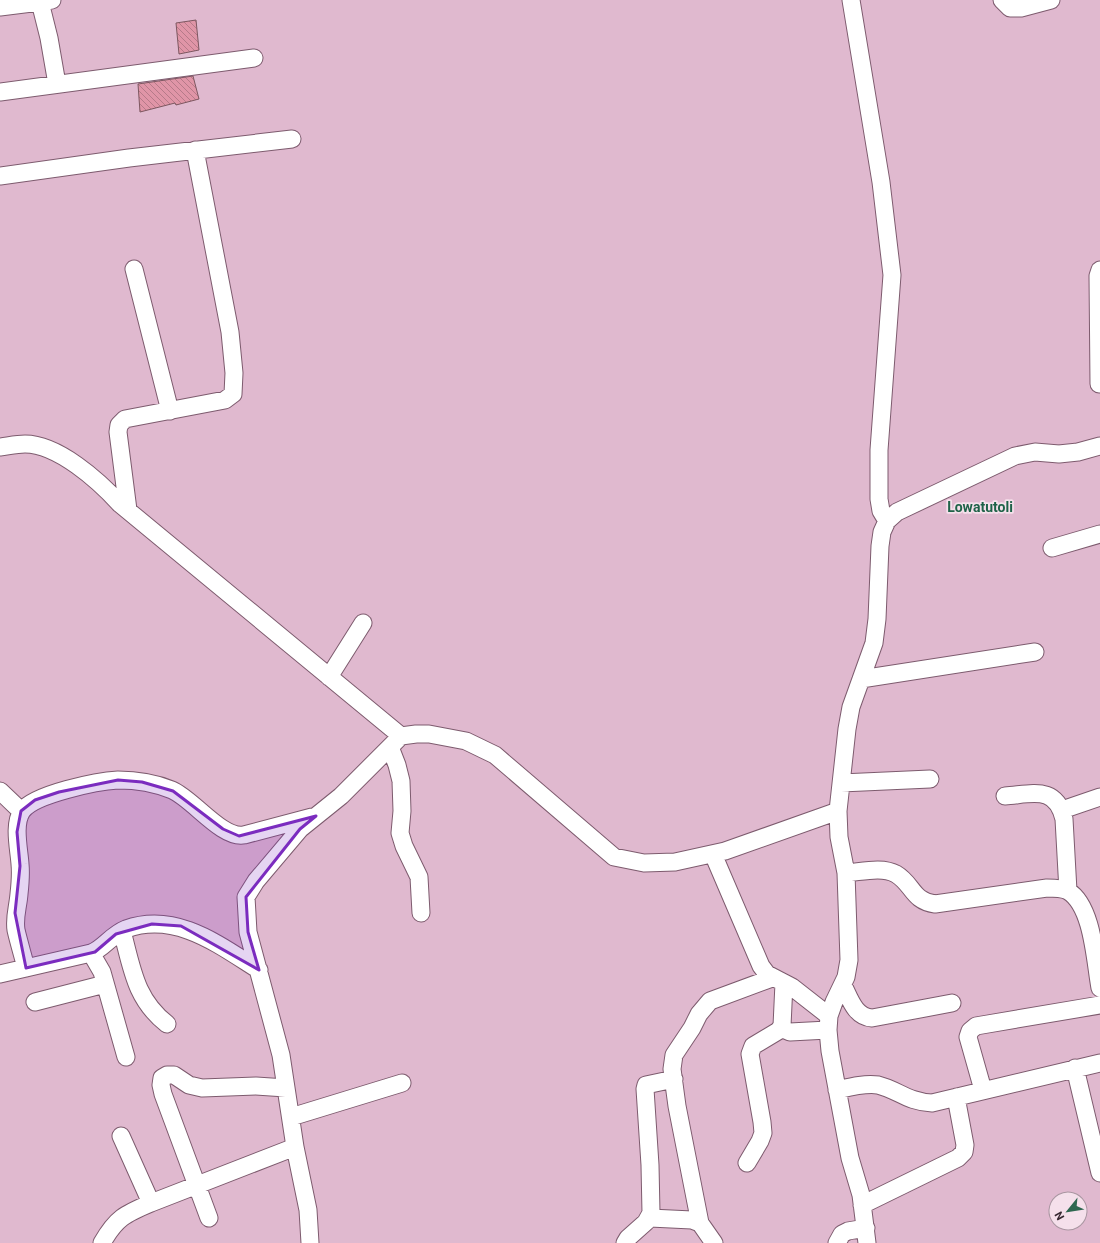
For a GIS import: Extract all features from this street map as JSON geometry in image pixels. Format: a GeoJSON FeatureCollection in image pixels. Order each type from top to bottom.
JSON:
{"type":"FeatureCollection","features":[{"type":"Feature","properties":{"kind":"street"},"geometry":{"type":"LineString","coordinates":[[851,0],[881,182],[892,275],[879,450],[879,499],[882,511],[887,520]]}},
{"type":"Feature","properties":{"kind":"street"},"geometry":{"type":"LineString","coordinates":[[1002,0],[1010,8],[1021,8],[1051,0]]}},
{"type":"Feature","properties":{"kind":"street"},"geometry":{"type":"LineString","coordinates":[[0,7],[44,1],[57,84]]}},
{"type":"Feature","properties":{"kind":"street"},"geometry":{"type":"LineString","coordinates":[[0,92],[254,58]]}},
{"type":"Feature","properties":{"kind":"street"},"geometry":{"type":"LineString","coordinates":[[0,176],[195,150],[292,139]]}},
{"type":"Feature","properties":{"kind":"street"},"geometry":{"type":"LineString","coordinates":[[128,510],[118,432],[119,425],[125,419],[226,400],[233,394],[234,372],[230,332],[195,150]]}},
{"type":"Feature","properties":{"kind":"street"},"geometry":{"type":"LineString","coordinates":[[134,269],[170,411]]}},
{"type":"Feature","properties":{"kind":"street"},"geometry":{"type":"LineString","coordinates":[[1099,384],[1098,276],[1100,270]]}},
{"type":"Feature","properties":{"kind":"street"},"geometry":{"type":"LineString","coordinates":[[0,447],[26,444],[60,455],[88,473],[128,510],[329,677],[396,741],[401,781],[402,811],[400,833],[404,846],[419,877],[421,913]]}},
{"type":"Feature","properties":{"kind":"street"},"geometry":{"type":"LineString","coordinates":[[837,1243],[842,1234],[848,1231],[866,1236],[861,1194],[850,1158],[837,1090],[828,1023],[834,1002],[843,985],[848,960],[846,873],[839,837],[838,810],[849,714],[874,643],[877,619],[880,546],[887,520],[897,512],[915,502],[1015,456],[1035,452],[1059,454],[1078,452],[1100,446]]}},
{"type":"Feature","properties":{"kind":"street"},"geometry":{"type":"LineString","coordinates":[[1052,548],[1100,534]]}},
{"type":"Feature","properties":{"kind":"street"},"geometry":{"type":"LineString","coordinates":[[329,677],[363,623]]}},
{"type":"Feature","properties":{"kind":"street"},"geometry":{"type":"LineString","coordinates":[[861,679],[1035,652]]}},
{"type":"Feature","properties":{"kind":"street"},"geometry":{"type":"LineString","coordinates":[[310,1243],[308,1210],[295,1147],[281,1055],[248,932],[246,897],[256,881],[300,829],[341,796],[380,759],[396,741],[416,734],[429,734],[466,741],[495,755],[614,857],[644,863],[675,862],[713,854],[838,810]]}},
{"type":"Feature","properties":{"kind":"street"},"geometry":{"type":"LineString","coordinates":[[841,784],[930,779]]}},
{"type":"Feature","properties":{"kind":"street"},"geometry":{"type":"LineString","coordinates":[[26,968],[16,930],[15,912],[19,896],[20,866],[16,832],[21,811],[34,800],[59,792],[118,780],[142,782],[173,791],[192,802],[223,829],[239,836],[316,816]]}},
{"type":"Feature","properties":{"kind":"street"},"geometry":{"type":"LineString","coordinates":[[0,791],[21,811]]}},
{"type":"Feature","properties":{"kind":"street"},"geometry":{"type":"LineString","coordinates":[[1005,796],[1044,794],[1052,796],[1062,810],[1064,819],[1068,891]]}},
{"type":"Feature","properties":{"kind":"street"},"geometry":{"type":"LineString","coordinates":[[1062,810],[1100,797]]}},
{"type":"Feature","properties":{"kind":"street"},"geometry":{"type":"LineString","coordinates":[[713,854],[761,966],[828,1023]]}},
{"type":"Feature","properties":{"kind":"street"},"geometry":{"type":"LineString","coordinates":[[846,873],[884,870],[896,874],[906,882],[919,898],[926,903],[935,904],[1047,888],[1060,888],[1068,891],[1081,904],[1088,920],[1100,988]]}},
{"type":"Feature","properties":{"kind":"street"},"geometry":{"type":"LineString","coordinates":[[0,974],[91,953],[122,931],[152,924],[181,926],[198,933],[259,970]]}},
{"type":"Feature","properties":{"kind":"street"},"geometry":{"type":"LineString","coordinates":[[122,931],[139,991],[154,1013],[167,1024]]}},
{"type":"Feature","properties":{"kind":"street"},"geometry":{"type":"LineString","coordinates":[[91,953],[99,965],[126,1057]]}},
{"type":"Feature","properties":{"kind":"street"},"geometry":{"type":"LineString","coordinates":[[778,980],[781,1028]]}},
{"type":"Feature","properties":{"kind":"street"},"geometry":{"type":"LineString","coordinates":[[714,1243],[700,1223],[687,1159],[672,1069],[674,1055],[703,1008],[710,1001],[778,980]]}},
{"type":"Feature","properties":{"kind":"street"},"geometry":{"type":"LineString","coordinates":[[35,1002],[105,984]]}},
{"type":"Feature","properties":{"kind":"street"},"geometry":{"type":"LineString","coordinates":[[843,985],[858,1012],[864,1018],[872,1018],[952,1003]]}},
{"type":"Feature","properties":{"kind":"street"},"geometry":{"type":"LineString","coordinates":[[983,1090],[968,1037],[970,1031],[976,1026],[1100,1005]]}},
{"type":"Feature","properties":{"kind":"street"},"geometry":{"type":"LineString","coordinates":[[781,1028],[790,1032],[828,1023]]}},
{"type":"Feature","properties":{"kind":"street"},"geometry":{"type":"LineString","coordinates":[[747,1163],[763,1133],[750,1054],[753,1046],[781,1028]]}},
{"type":"Feature","properties":{"kind":"street"},"geometry":{"type":"LineString","coordinates":[[837,1090],[870,1084],[880,1086],[918,1102],[932,1103],[1100,1063]]}},
{"type":"Feature","properties":{"kind":"street"},"geometry":{"type":"LineString","coordinates":[[1074,1068],[1100,1173]]}},
{"type":"Feature","properties":{"kind":"street"},"geometry":{"type":"LineString","coordinates":[[209,1218],[198,1184],[163,1094],[161,1085],[162,1078],[167,1075],[174,1075],[189,1085],[202,1088],[256,1086],[286,1088]]}},
{"type":"Feature","properties":{"kind":"street"},"geometry":{"type":"LineString","coordinates":[[625,1243],[628,1238],[650,1218],[651,1213],[650,1165],[644,1089],[646,1085],[674,1079]]}},
{"type":"Feature","properties":{"kind":"street"},"geometry":{"type":"LineString","coordinates":[[291,1117],[402,1083]]}},
{"type":"Feature","properties":{"kind":"street"},"geometry":{"type":"LineString","coordinates":[[862,1205],[958,1158],[964,1152],[965,1144],[956,1097]]}},
{"type":"Feature","properties":{"kind":"street"},"geometry":{"type":"LineString","coordinates":[[121,1136],[150,1203]]}},
{"type":"Feature","properties":{"kind":"street"},"geometry":{"type":"LineString","coordinates":[[102,1243],[117,1220],[126,1213],[295,1147]]}},
{"type":"Feature","properties":{"kind":"street"},"geometry":{"type":"LineString","coordinates":[[650,1218],[692,1220],[700,1223]]}},
{"type":"Feature","properties":{"kind":"highlighted area"},"geometry":{"type":"Polygon","coordinates":[[[118,780],[142,782],[173,791],[223,829],[239,836],[316,816],[300,829],[246,897],[248,932],[259,970],[181,926],[152,924],[116,934],[95,952],[26,968],[15,913],[20,866],[17,832],[21,811],[35,800],[59,792],[118,780]]]}},
{"type":"Feature","properties":{"kind":"building"},"geometry":{"type":"Polygon","coordinates":[[[196,20],[199,50],[179,54],[176,23],[196,20]]]}},
{"type":"Feature","properties":{"kind":"building"},"geometry":{"type":"Polygon","coordinates":[[[193,76],[199,99],[176,105],[175,103],[140,112],[138,84],[193,76]]]}},
{"type":"Feature","properties":{"kind":"district","name":"Lowatutoli"},"geometry":{"type":"Point","coordinates":[980,507]}}]}
